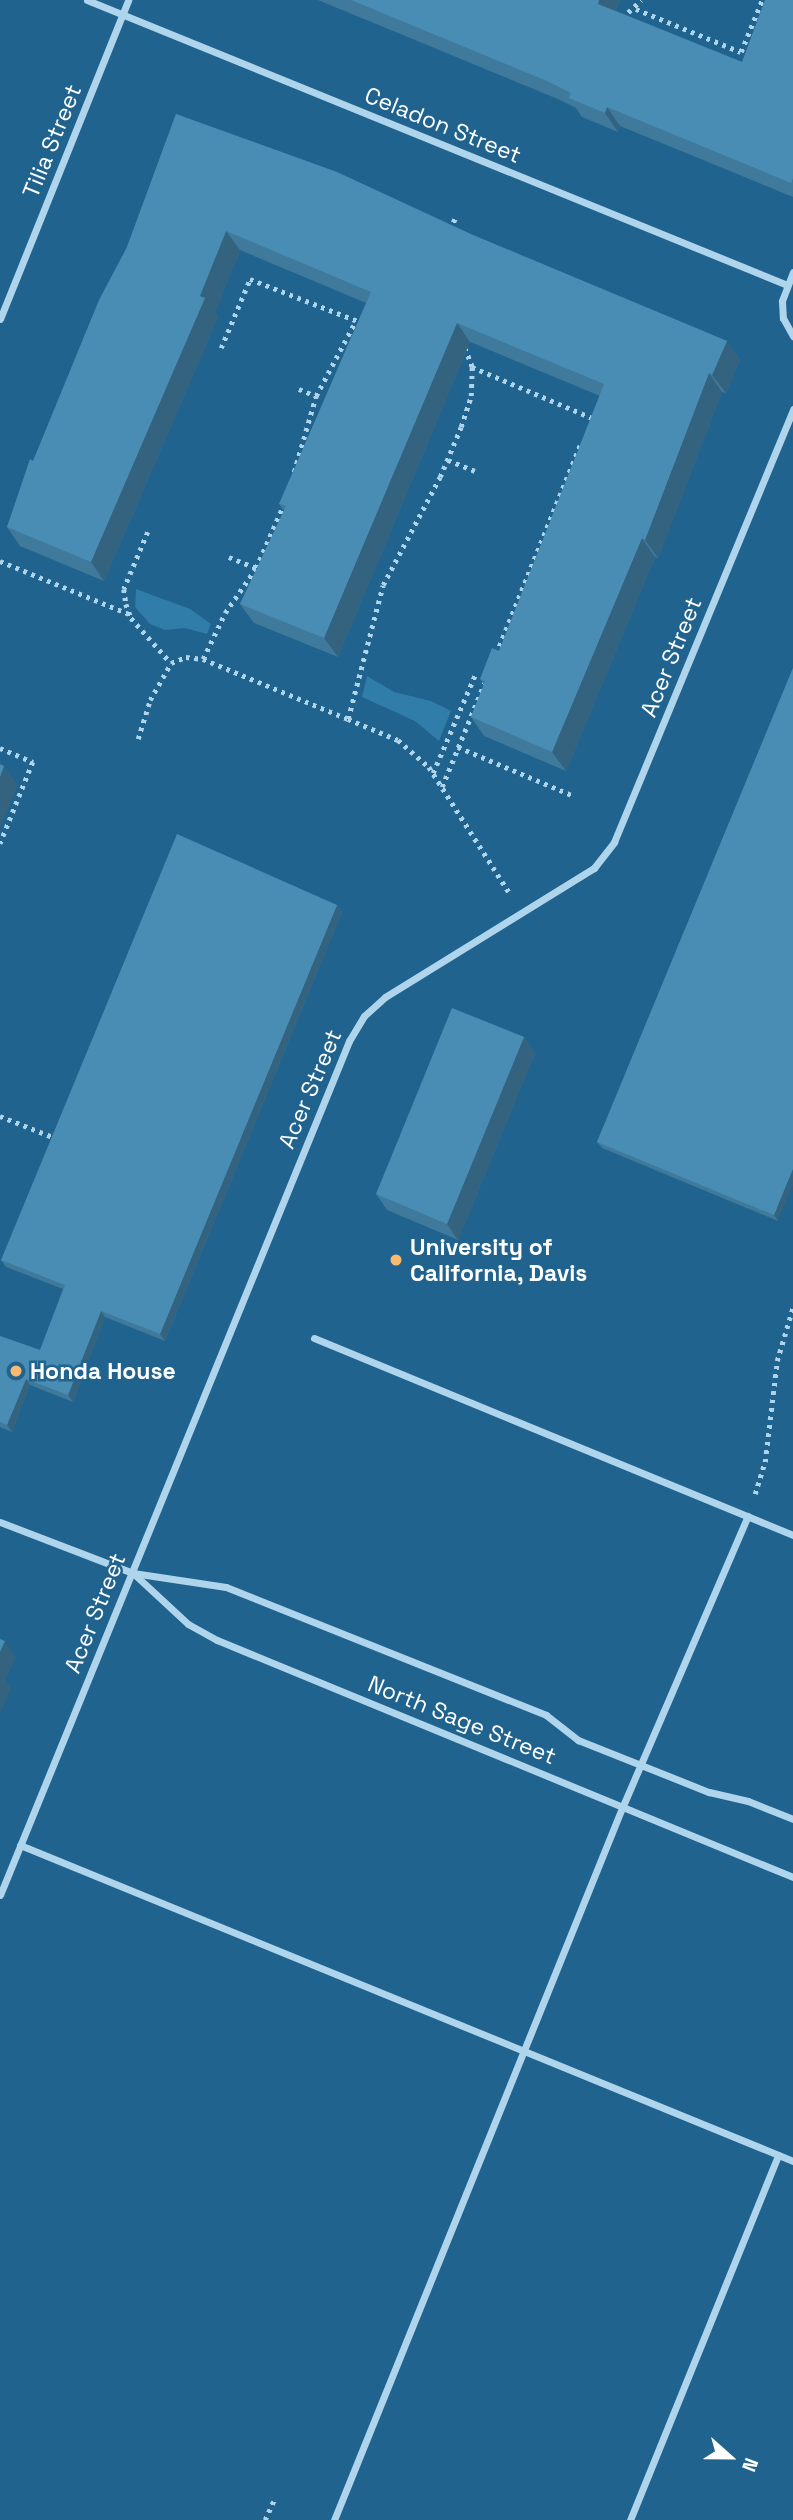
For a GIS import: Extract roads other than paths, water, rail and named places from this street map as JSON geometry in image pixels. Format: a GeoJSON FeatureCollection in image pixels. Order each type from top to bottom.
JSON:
{"type":"FeatureCollection","features":[{"type":"Feature","properties":{"kind":"street","name":"Celadon Street"},"geometry":{"type":"LineString","coordinates":[[86,0],[785,284]]}},
{"type":"Feature","properties":{"kind":"street","name":"Tilia Street"},"geometry":{"type":"LineString","coordinates":[[0,319],[124,16],[128,0]]}},
{"type":"Feature","properties":{"kind":"street","name":"Tilia Street"},"geometry":{"type":"LineString","coordinates":[[124,16],[134,0]]}},
{"type":"Feature","properties":{"kind":"street"},"geometry":{"type":"LineString","coordinates":[[793,272],[785,284],[783,318],[793,336]]}},
{"type":"Feature","properties":{"kind":"street","name":"Acer Street"},"geometry":{"type":"LineString","coordinates":[[0,1895],[349,1041],[364,1016],[385,997],[520,911],[594,868],[614,842],[793,409]]}},
{"type":"Feature","properties":{"kind":"street"},"geometry":{"type":"LineString","coordinates":[[314,1338],[793,1535]]}},
{"type":"Feature","properties":{"kind":"street"},"geometry":{"type":"LineString","coordinates":[[334,2520],[640,1764],[748,1516]]}},
{"type":"Feature","properties":{"kind":"street","name":"North Sage Street"},"geometry":{"type":"LineString","coordinates":[[0,1522],[133,1573],[226,1587],[546,1715],[578,1740],[793,1819]]}},
{"type":"Feature","properties":{"kind":"street","name":"North Sage Street"},"geometry":{"type":"LineString","coordinates":[[133,1573],[188,1624],[216,1640],[793,1877]]}},
{"type":"Feature","properties":{"kind":"street"},"geometry":{"type":"LineString","coordinates":[[20,1845],[525,2049],[793,2161]]}},
{"type":"Feature","properties":{"kind":"street"},"geometry":{"type":"LineString","coordinates":[[630,2520],[778,2155]]}},
{"type":"Feature","properties":{"kind":"place","name":"University of California, Davis"},"geometry":{"type":"Point","coordinates":[396,1260]}},
{"type":"Feature","properties":{"kind":"place","name":"Honda House"},"geometry":{"type":"Point","coordinates":[16,1371]}}]}
